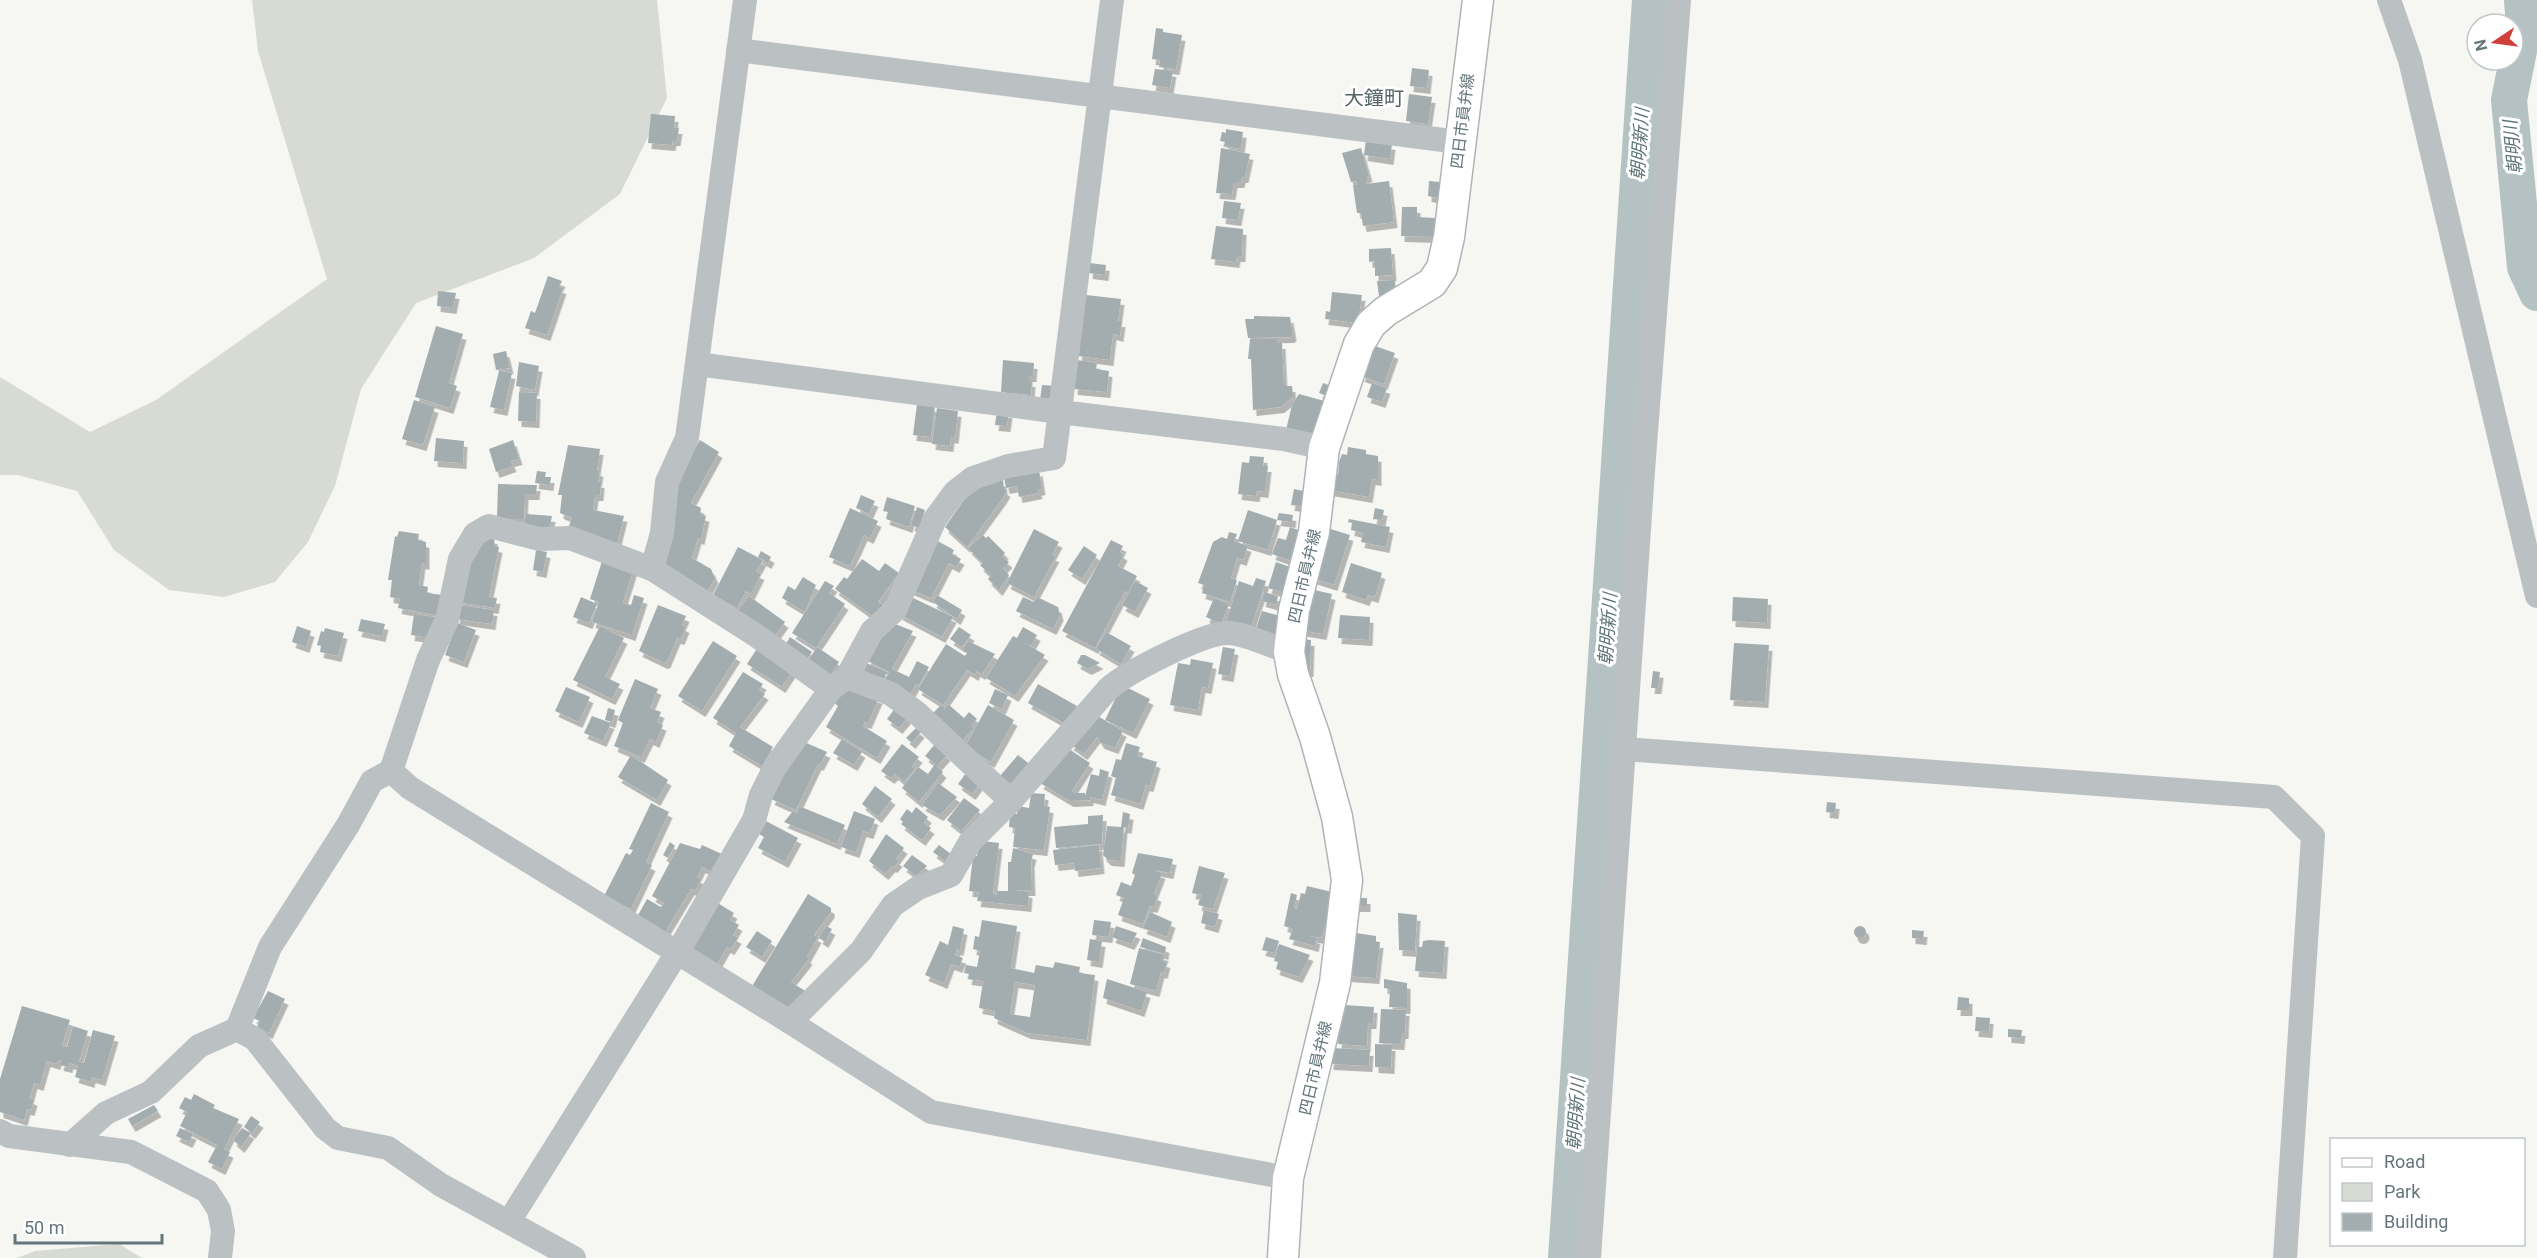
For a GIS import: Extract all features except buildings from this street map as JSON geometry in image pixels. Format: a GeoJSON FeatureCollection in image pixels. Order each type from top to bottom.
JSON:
{"type":"FeatureCollection","features":[{"type":"Feature","properties":{"kind":"main road","name":"四日市員弁線"},"geometry":{"type":"LineString","coordinates":[[1283,1258],[1288,1179],[1335,983],[1347,880],[1337,817],[1315,737],[1293,674],[1289,652],[1294,610],[1314,532],[1324,447],[1359,344],[1371,324],[1386,310],[1432,284],[1442,268],[1449,237],[1478,0]]}},
{"type":"Feature","properties":{"kind":"street"},"geometry":{"type":"LineString","coordinates":[[652,569],[662,532],[667,482],[687,438],[745,0]]}},
{"type":"Feature","properties":{"kind":"street"},"geometry":{"type":"LineString","coordinates":[[510,1220],[677,953],[754,820],[761,795],[775,767],[839,683],[872,631],[895,610],[935,519],[954,492],[974,478],[1008,466],[1054,458],[1112,0]]}},
{"type":"Feature","properties":{"kind":"street"},"geometry":{"type":"LineString","coordinates":[[1589,1258],[1679,0]]}},
{"type":"Feature","properties":{"kind":"street"},"geometry":{"type":"LineString","coordinates":[[2389,0],[2410,60],[2537,597]]}},
{"type":"Feature","properties":{"kind":"street"},"geometry":{"type":"LineString","coordinates":[[738,50],[1459,142]]}},
{"type":"Feature","properties":{"kind":"street"},"geometry":{"type":"LineString","coordinates":[[697,364],[1284,439],[1324,447]]}},
{"type":"Feature","properties":{"kind":"street"},"geometry":{"type":"LineString","coordinates":[[79,1146],[106,1113],[151,1092],[199,1046],[237,1029],[270,947],[348,825],[372,781],[391,771],[428,660],[447,620],[460,559],[475,534],[489,526],[539,539],[570,538],[652,569],[757,636],[839,683],[891,694],[917,713],[1011,801]]}},
{"type":"Feature","properties":{"kind":"street"},"geometry":{"type":"LineString","coordinates":[[790,1022],[861,951],[893,905],[918,888],[951,875],[970,842],[1011,801],[1108,689],[1122,676],[1205,637],[1229,633],[1289,652]]}},
{"type":"Feature","properties":{"kind":"street"},"geometry":{"type":"LineString","coordinates":[[1624,749],[2274,797],[2313,836],[2285,1258]]}},
{"type":"Feature","properties":{"kind":"street"},"geometry":{"type":"LineString","coordinates":[[391,771],[410,788],[790,1022],[931,1112],[1288,1179]]}},
{"type":"Feature","properties":{"kind":"street"},"geometry":{"type":"LineString","coordinates":[[237,1029],[255,1039],[326,1128],[338,1138],[388,1148],[441,1185],[510,1220],[574,1258]]}},
{"type":"Feature","properties":{"kind":"street"},"geometry":{"type":"LineString","coordinates":[[0,1131],[9,1136],[131,1152],[207,1191],[219,1210],[223,1232],[220,1258]]}},
{"type":"Feature","properties":{"kind":"green space"},"geometry":{"type":"Polygon","coordinates":[[[252,0],[657,0],[667,98],[620,194],[534,258],[416,303],[361,389],[335,486],[308,542],[275,582],[224,597],[169,590],[114,550],[77,491],[18,475],[0,475],[0,377],[90,432],[156,400],[327,279],[258,51],[252,0]]]}},
{"type":"Feature","properties":{"kind":"green space"},"geometry":{"type":"Polygon","coordinates":[[[119,1244],[142,1258],[17,1258],[35,1251],[119,1244]]]}},
{"type":"Feature","properties":{"kind":"waterway","name":"朝明新川"},"geometry":{"type":"LineString","coordinates":[[1566,1258],[1650,0]]}},
{"type":"Feature","properties":{"kind":"waterway","name":"朝明川"},"geometry":{"type":"LineString","coordinates":[[2522,0],[2524,26],[2509,100],[2525,267],[2537,293]]}},
{"type":"Feature","properties":{"kind":"district","name":"大鐘町"},"geometry":{"type":"Point","coordinates":[1374,98]}}]}
